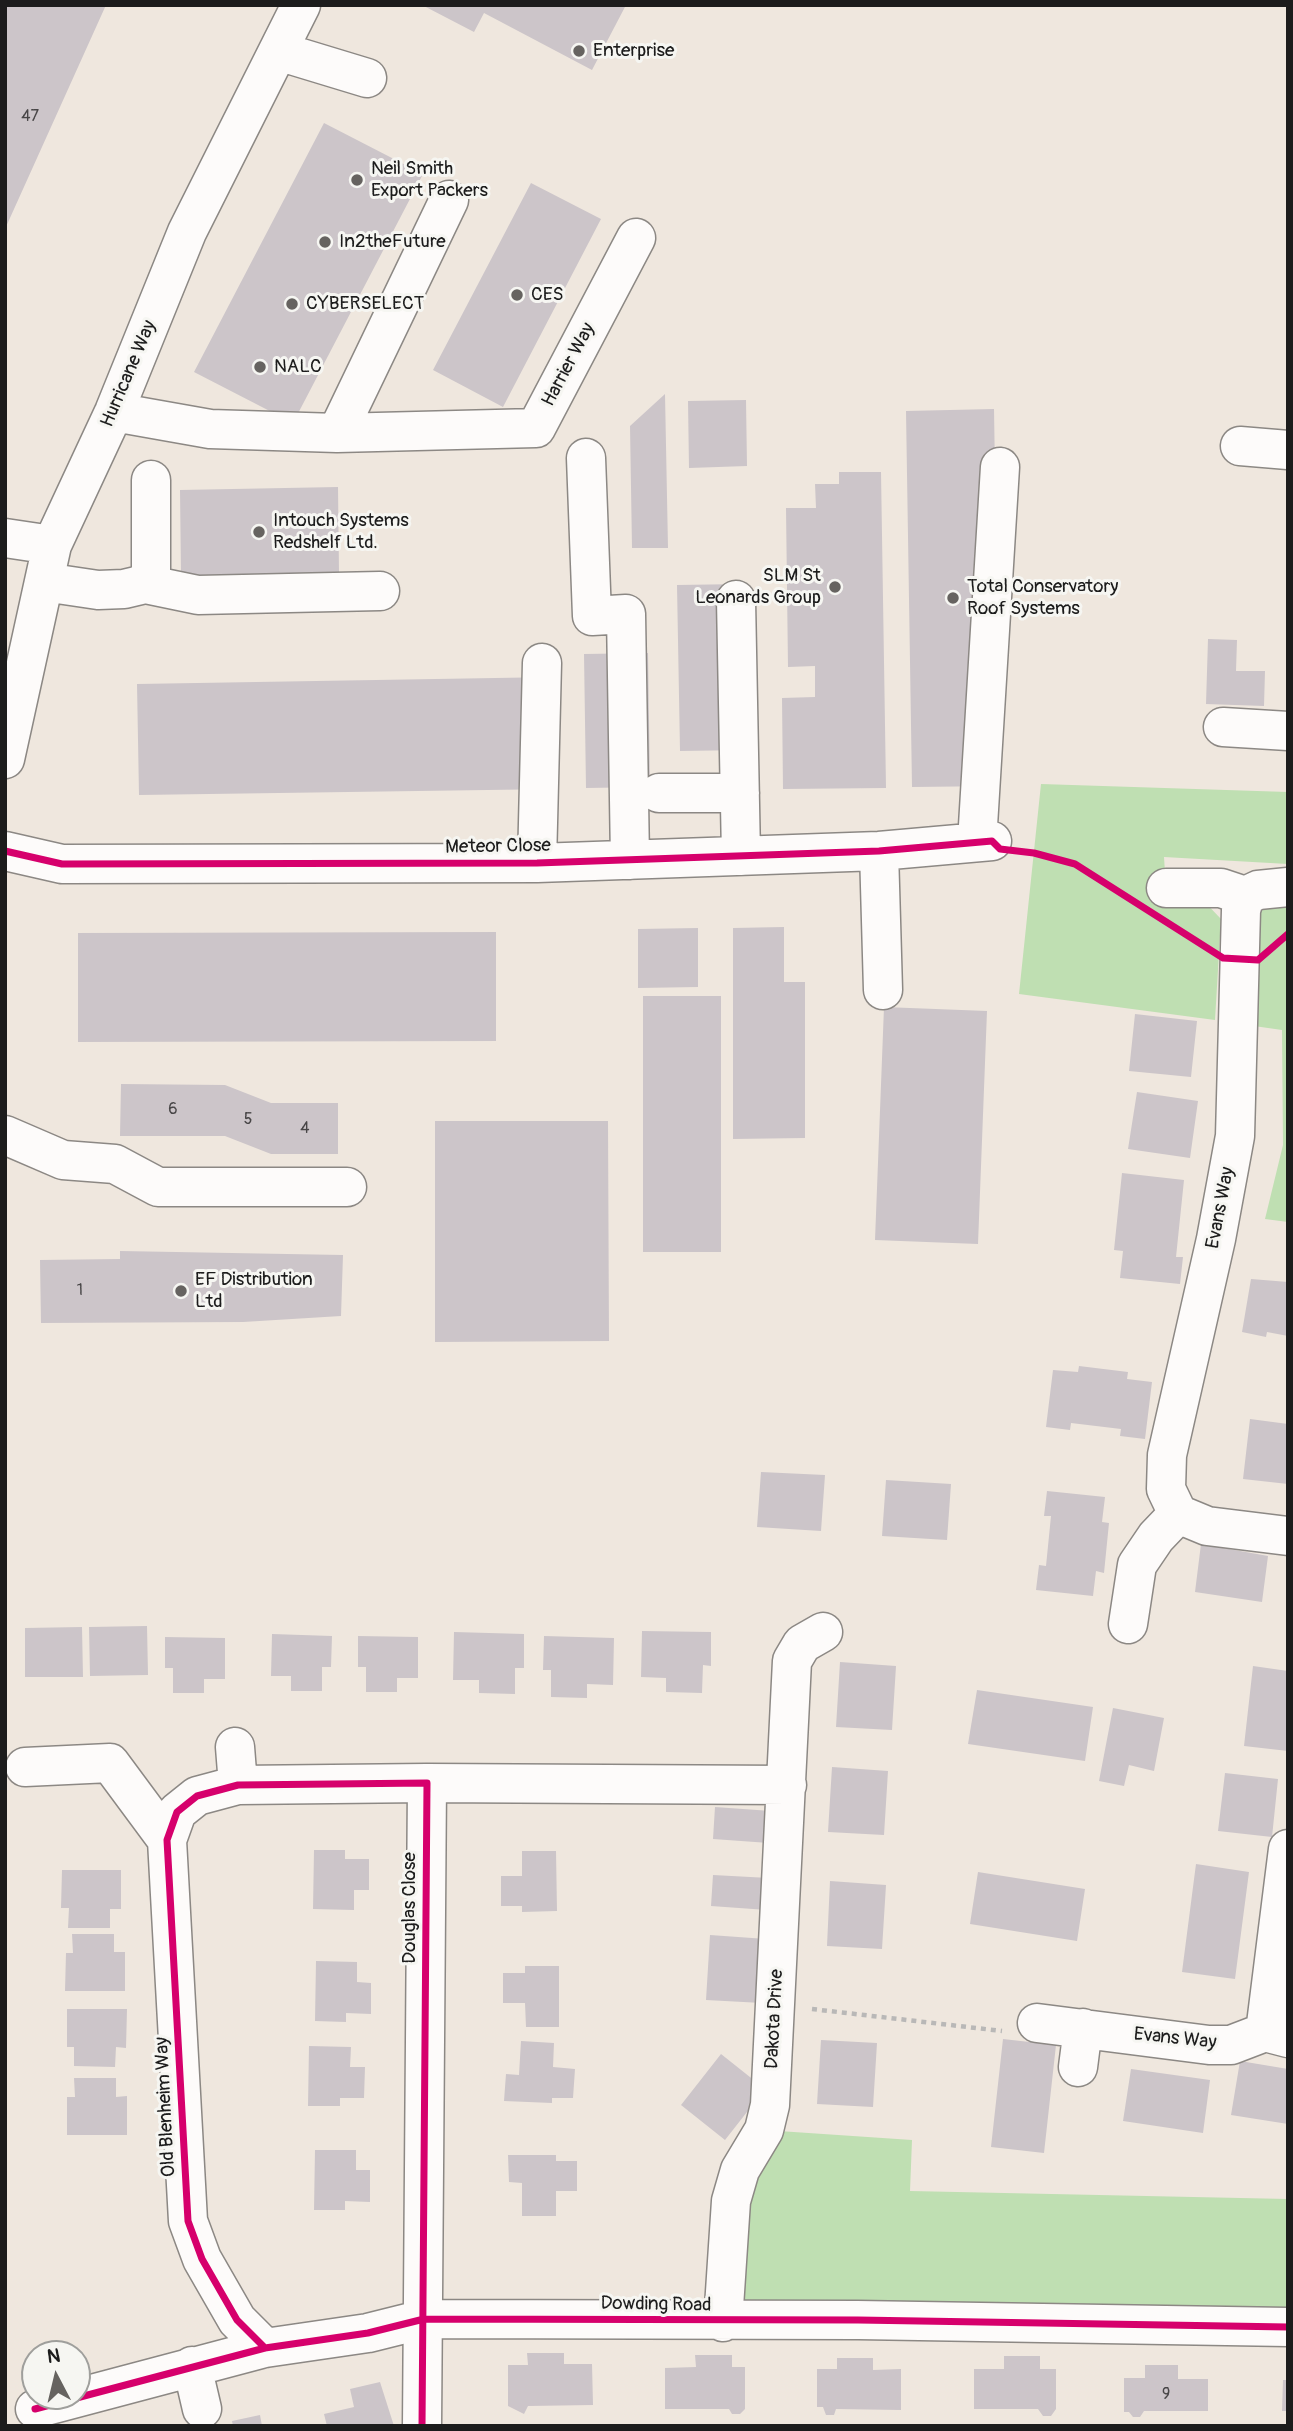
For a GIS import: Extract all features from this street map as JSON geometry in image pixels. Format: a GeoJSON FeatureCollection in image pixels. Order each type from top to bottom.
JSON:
{"type":"FeatureCollection","features":[{"type":"Feature","properties":{"kind":"street","name":"Hurricane Way"},"geometry":{"type":"LineString","coordinates":[[5,759],[52,545],[114,412],[187,232],[301,5]]}},
{"type":"Feature","properties":{"kind":"street"},"geometry":{"type":"LineString","coordinates":[[278,51],[367,78]]}},
{"type":"Feature","properties":{"kind":"street"},"geometry":{"type":"LineString","coordinates":[[337,433],[449,200]]}},
{"type":"Feature","properties":{"kind":"street","name":"Harrier Way"},"geometry":{"type":"LineString","coordinates":[[114,412],[210,429],[337,433],[536,428],[636,238]]}},
{"type":"Feature","properties":{"kind":"street"},"geometry":{"type":"LineString","coordinates":[[1240,446],[1288,450]]}},
{"type":"Feature","properties":{"kind":"street"},"geometry":{"type":"LineString","coordinates":[[586,458],[592,615],[625,614],[630,860]]}},
{"type":"Feature","properties":{"kind":"street","name":"Meteor Close"},"geometry":{"type":"LineString","coordinates":[[5,851],[62,864],[537,863],[879,851],[985,842],[1000,467]]}},
{"type":"Feature","properties":{"kind":"street"},"geometry":{"type":"LineString","coordinates":[[145,584],[151,571],[150,480]]}},
{"type":"Feature","properties":{"kind":"street"},"geometry":{"type":"LineString","coordinates":[[5,538],[52,545]]}},
{"type":"Feature","properties":{"kind":"street"},"geometry":{"type":"LineString","coordinates":[[44,582],[98,590],[124,589],[145,584],[198,594],[380,591]]}},
{"type":"Feature","properties":{"kind":"street"},"geometry":{"type":"LineString","coordinates":[[736,600],[741,856]]}},
{"type":"Feature","properties":{"kind":"street"},"geometry":{"type":"LineString","coordinates":[[537,863],[542,663]]}},
{"type":"Feature","properties":{"kind":"street"},"geometry":{"type":"LineString","coordinates":[[1223,727],[1288,731]]}},
{"type":"Feature","properties":{"kind":"street"},"geometry":{"type":"LineString","coordinates":[[659,793],[740,793]]}},
{"type":"Feature","properties":{"kind":"street"},"geometry":{"type":"LineString","coordinates":[[879,851],[883,990]]}},
{"type":"Feature","properties":{"kind":"street"},"geometry":{"type":"LineString","coordinates":[[1166,888],[1221,888],[1245,896],[1258,890],[1288,887]]}},
{"type":"Feature","properties":{"kind":"street","name":"Evans Way"},"geometry":{"type":"LineString","coordinates":[[1178,1514],[1167,1489],[1167,1455],[1216,1239],[1235,1136],[1241,910],[1245,896]]}},
{"type":"Feature","properties":{"kind":"street"},"geometry":{"type":"LineString","coordinates":[[5,1135],[63,1160],[115,1164],[158,1187],[347,1187]]}},
{"type":"Feature","properties":{"kind":"street"},"geometry":{"type":"LineString","coordinates":[[1128,1624],[1138,1565],[1156,1537],[1178,1514],[1207,1526],[1288,1536]]}},
{"type":"Feature","properties":{"kind":"street","name":"Dakota Drive"},"geometry":{"type":"LineString","coordinates":[[723,2322],[731,2201],[740,2170],[764,2130],[770,2105],[792,1661],[802,1644],[823,1632]]}},
{"type":"Feature","properties":{"kind":"street"},"geometry":{"type":"LineString","coordinates":[[235,1747],[238,1785]]}},
{"type":"Feature","properties":{"kind":"street"},"geometry":{"type":"LineString","coordinates":[[25,1768],[110,1763],[167,1840]]}},
{"type":"Feature","properties":{"kind":"street"},"geometry":{"type":"LineString","coordinates":[[167,1840],[177,1812],[197,1796],[238,1785],[427,1783],[787,1786]]}},
{"type":"Feature","properties":{"kind":"street","name":"Douglas Close"},"geometry":{"type":"LineString","coordinates":[[422,2426],[427,1783]]}},
{"type":"Feature","properties":{"kind":"street","name":"Old Blenheim Way"},"geometry":{"type":"LineString","coordinates":[[167,1840],[188,2221],[202,2259],[237,2320],[265,2348]]}},
{"type":"Feature","properties":{"kind":"street","name":"Evans Way"},"geometry":{"type":"LineString","coordinates":[[1037,2023],[1209,2045],[1231,2045],[1277,2035],[1288,1849]]}},
{"type":"Feature","properties":{"kind":"street"},"geometry":{"type":"LineString","coordinates":[[1078,2067],[1083,2028]]}},
{"type":"Feature","properties":{"kind":"street","name":"Dowding Road"},"geometry":{"type":"LineString","coordinates":[[91,2394],[265,2348],[369,2333],[424,2319],[723,2322],[858,2320],[1288,2327]]}},
{"type":"Feature","properties":{"kind":"street"},"geometry":{"type":"LineString","coordinates":[[192,2366],[202,2409]]}},
{"type":"Feature","properties":{"kind":"path"},"geometry":{"type":"LineString","coordinates":[[775,2005],[1035,2035],[1037,2023]]}},
{"type":"Feature","properties":{"kind":"green space"},"geometry":{"type":"Polygon","coordinates":[[[1041,784],[1288,792],[1288,864],[1164,857],[1166,888],[1200,897],[1221,919],[1215,1020],[1019,994],[1041,784]]]}},
{"type":"Feature","properties":{"kind":"green space"},"geometry":{"type":"Polygon","coordinates":[[[1288,894],[1288,1222],[1265,1219],[1283,1145],[1282,1030],[1247,1025],[1248,917],[1288,894]]]}},
{"type":"Feature","properties":{"kind":"green space"},"geometry":{"type":"Polygon","coordinates":[[[764,2130],[912,2140],[910,2191],[1288,2199],[1288,2327],[723,2322],[764,2130]]]}},
{"type":"Feature","properties":{"kind":"building"},"geometry":{"type":"Polygon","coordinates":[[[5,5],[106,5],[5,229],[5,5]]]}},
{"type":"Feature","properties":{"kind":"building","name":"Enterprise"},"geometry":{"type":"Polygon","coordinates":[[[422,5],[626,5],[592,70],[484,13],[474,32],[422,5]]]}},
{"type":"Feature","properties":{"kind":"building"},"geometry":{"type":"Polygon","coordinates":[[[324,123],[423,174],[293,423],[194,372],[324,123]]]}},
{"type":"Feature","properties":{"kind":"building","name":"CES"},"geometry":{"type":"Polygon","coordinates":[[[531,183],[601,219],[503,407],[433,370],[531,183]]]}},
{"type":"Feature","properties":{"kind":"building"},"geometry":{"type":"Polygon","coordinates":[[[665,394],[668,548],[632,548],[630,426],[665,394]]]}},
{"type":"Feature","properties":{"kind":"building"},"geometry":{"type":"Polygon","coordinates":[[[746,400],[747,466],[689,468],[688,401],[746,400]]]}},
{"type":"Feature","properties":{"kind":"building","name":"Total Conservatory Roof Systems"},"geometry":{"type":"Polygon","coordinates":[[[994,409],[1000,786],[912,787],[906,411],[994,409]]]}},
{"type":"Feature","properties":{"kind":"building","name":"SLM St Leonards Group"},"geometry":{"type":"Polygon","coordinates":[[[839,472],[881,472],[886,788],[783,789],[782,698],[815,697],[815,666],[788,667],[786,508],[816,508],[815,484],[839,484],[839,472]]]}},
{"type":"Feature","properties":{"kind":"building","name":"Intouch Systems Redshelf Ltd."},"geometry":{"type":"Polygon","coordinates":[[[338,487],[339,573],[181,576],[180,490],[338,487]]]}},
{"type":"Feature","properties":{"kind":"building"},"geometry":{"type":"Polygon","coordinates":[[[743,584],[745,750],[680,751],[677,585],[743,584]]]}},
{"type":"Feature","properties":{"kind":"building"},"geometry":{"type":"Polygon","coordinates":[[[1208,639],[1237,640],[1236,671],[1265,671],[1264,706],[1206,704],[1208,639]]]}},
{"type":"Feature","properties":{"kind":"building"},"geometry":{"type":"Polygon","coordinates":[[[648,653],[650,787],[586,788],[584,654],[648,653]]]}},
{"type":"Feature","properties":{"kind":"building"},"geometry":{"type":"Polygon","coordinates":[[[555,677],[557,789],[139,795],[137,684],[555,677]]]}},
{"type":"Feature","properties":{"kind":"building"},"geometry":{"type":"Polygon","coordinates":[[[784,927],[784,982],[805,982],[805,1138],[733,1139],[733,928],[784,927]]]}},
{"type":"Feature","properties":{"kind":"building"},"geometry":{"type":"Polygon","coordinates":[[[698,928],[698,987],[638,988],[638,929],[698,928]]]}},
{"type":"Feature","properties":{"kind":"building"},"geometry":{"type":"Polygon","coordinates":[[[496,932],[496,1041],[78,1042],[78,933],[496,932]]]}},
{"type":"Feature","properties":{"kind":"building"},"geometry":{"type":"Polygon","coordinates":[[[643,996],[721,996],[721,1252],[643,1252],[643,996]]]}},
{"type":"Feature","properties":{"kind":"building"},"geometry":{"type":"Polygon","coordinates":[[[884,1007],[987,1011],[978,1244],[875,1240],[884,1007]]]}},
{"type":"Feature","properties":{"kind":"building"},"geometry":{"type":"Polygon","coordinates":[[[1135,1014],[1197,1021],[1191,1077],[1129,1071],[1135,1014]]]}},
{"type":"Feature","properties":{"kind":"building"},"geometry":{"type":"Polygon","coordinates":[[[121,1084],[225,1085],[271,1103],[338,1103],[338,1154],[271,1154],[225,1136],[120,1136],[121,1084]]]}},
{"type":"Feature","properties":{"kind":"building"},"geometry":{"type":"Polygon","coordinates":[[[1137,1092],[1198,1101],[1190,1158],[1128,1149],[1137,1092]]]}},
{"type":"Feature","properties":{"kind":"building"},"geometry":{"type":"Polygon","coordinates":[[[435,1121],[608,1121],[609,1341],[435,1342],[435,1121]]]}},
{"type":"Feature","properties":{"kind":"building"},"geometry":{"type":"Polygon","coordinates":[[[1122,1173],[1184,1180],[1176,1257],[1183,1257],[1180,1284],[1120,1278],[1123,1251],[1114,1250],[1122,1173]]]}},
{"type":"Feature","properties":{"kind":"building"},"geometry":{"type":"Polygon","coordinates":[[[120,1251],[343,1255],[341,1316],[243,1322],[41,1323],[40,1260],[120,1259],[120,1251]]]}},
{"type":"Feature","properties":{"kind":"building"},"geometry":{"type":"Polygon","coordinates":[[[1251,1279],[1288,1282],[1288,1336],[1267,1332],[1266,1337],[1242,1332],[1251,1279]]]}},
{"type":"Feature","properties":{"kind":"building"},"geometry":{"type":"Polygon","coordinates":[[[1079,1366],[1128,1372],[1127,1379],[1152,1382],[1145,1439],[1120,1436],[1121,1429],[1071,1423],[1070,1430],[1046,1427],[1053,1370],[1078,1372],[1079,1366]]]}},
{"type":"Feature","properties":{"kind":"building"},"geometry":{"type":"Polygon","coordinates":[[[1250,1419],[1288,1424],[1288,1484],[1243,1479],[1250,1419]]]}},
{"type":"Feature","properties":{"kind":"building"},"geometry":{"type":"Polygon","coordinates":[[[761,1472],[825,1475],[821,1531],[757,1527],[761,1472]]]}},
{"type":"Feature","properties":{"kind":"building"},"geometry":{"type":"Polygon","coordinates":[[[886,1480],[951,1484],[947,1540],[882,1536],[886,1480]]]}},
{"type":"Feature","properties":{"kind":"building"},"geometry":{"type":"Polygon","coordinates":[[[1047,1491],[1105,1497],[1102,1522],[1109,1523],[1104,1573],[1096,1571],[1093,1596],[1036,1590],[1039,1565],[1046,1566],[1051,1516],[1044,1516],[1047,1491]]]}},
{"type":"Feature","properties":{"kind":"building"},"geometry":{"type":"Polygon","coordinates":[[[1201,1544],[1268,1556],[1262,1602],[1195,1592],[1201,1544]]]}},
{"type":"Feature","properties":{"kind":"building"},"geometry":{"type":"Polygon","coordinates":[[[147,1626],[148,1675],[90,1676],[89,1627],[147,1626]]]}},
{"type":"Feature","properties":{"kind":"building"},"geometry":{"type":"Polygon","coordinates":[[[82,1627],[83,1677],[25,1677],[25,1628],[82,1627]]]}},
{"type":"Feature","properties":{"kind":"building"},"geometry":{"type":"Polygon","coordinates":[[[642,1631],[711,1632],[711,1666],[703,1665],[702,1693],[666,1692],[666,1678],[641,1677],[642,1631]]]}},
{"type":"Feature","properties":{"kind":"building"},"geometry":{"type":"Polygon","coordinates":[[[454,1632],[524,1634],[524,1668],[515,1668],[515,1694],[479,1693],[479,1680],[453,1680],[454,1632]]]}},
{"type":"Feature","properties":{"kind":"building"},"geometry":{"type":"Polygon","coordinates":[[[272,1634],[332,1636],[331,1667],[322,1667],[322,1691],[291,1691],[291,1676],[271,1676],[272,1634]]]}},
{"type":"Feature","properties":{"kind":"building"},"geometry":{"type":"Polygon","coordinates":[[[358,1636],[418,1637],[418,1678],[397,1678],[397,1692],[366,1692],[366,1667],[358,1667],[358,1636]]]}},
{"type":"Feature","properties":{"kind":"building"},"geometry":{"type":"Polygon","coordinates":[[[544,1636],[614,1638],[613,1685],[587,1684],[587,1698],[551,1697],[551,1670],[543,1670],[544,1636]]]}},
{"type":"Feature","properties":{"kind":"building"},"geometry":{"type":"Polygon","coordinates":[[[165,1637],[225,1638],[225,1679],[204,1679],[204,1693],[173,1693],[173,1668],[165,1668],[165,1637]]]}},
{"type":"Feature","properties":{"kind":"building"},"geometry":{"type":"Polygon","coordinates":[[[840,1662],[896,1666],[892,1730],[836,1727],[840,1662]]]}},
{"type":"Feature","properties":{"kind":"building"},"geometry":{"type":"Polygon","coordinates":[[[1253,1666],[1288,1671],[1288,1751],[1244,1746],[1253,1666]]]}},
{"type":"Feature","properties":{"kind":"building"},"geometry":{"type":"Polygon","coordinates":[[[977,1690],[1093,1707],[1085,1761],[968,1744],[977,1690]]]}},
{"type":"Feature","properties":{"kind":"building"},"geometry":{"type":"Polygon","coordinates":[[[1113,1708],[1164,1718],[1154,1771],[1129,1765],[1124,1786],[1099,1781],[1113,1708]]]}},
{"type":"Feature","properties":{"kind":"building"},"geometry":{"type":"Polygon","coordinates":[[[832,1767],[888,1771],[884,1835],[828,1832],[832,1767]]]}},
{"type":"Feature","properties":{"kind":"building"},"geometry":{"type":"Polygon","coordinates":[[[1225,1773],[1278,1779],[1272,1837],[1218,1831],[1225,1773]]]}},
{"type":"Feature","properties":{"kind":"building"},"geometry":{"type":"Polygon","coordinates":[[[715,1807],[771,1811],[769,1843],[713,1839],[715,1807]]]}},
{"type":"Feature","properties":{"kind":"building"},"geometry":{"type":"Polygon","coordinates":[[[314,1850],[345,1850],[345,1859],[369,1859],[369,1890],[354,1890],[354,1910],[313,1909],[314,1850]]]}},
{"type":"Feature","properties":{"kind":"building"},"geometry":{"type":"Polygon","coordinates":[[[522,1851],[556,1851],[557,1911],[522,1912],[522,1906],[501,1906],[501,1876],[522,1876],[522,1851]]]}},
{"type":"Feature","properties":{"kind":"building"},"geometry":{"type":"Polygon","coordinates":[[[1196,1864],[1249,1872],[1235,1979],[1182,1972],[1196,1864]]]}},
{"type":"Feature","properties":{"kind":"building"},"geometry":{"type":"Polygon","coordinates":[[[62,1870],[121,1870],[121,1909],[110,1909],[110,1928],[68,1928],[69,1908],[61,1908],[62,1870]]]}},
{"type":"Feature","properties":{"kind":"building"},"geometry":{"type":"Polygon","coordinates":[[[978,1872],[1085,1889],[1077,1941],[970,1924],[978,1872]]]}},
{"type":"Feature","properties":{"kind":"building"},"geometry":{"type":"Polygon","coordinates":[[[713,1875],[769,1878],[767,1910],[711,1906],[713,1875]]]}},
{"type":"Feature","properties":{"kind":"building"},"geometry":{"type":"Polygon","coordinates":[[[830,1881],[886,1885],[882,1949],[827,1946],[830,1881]]]}},
{"type":"Feature","properties":{"kind":"building"},"geometry":{"type":"Polygon","coordinates":[[[72,1934],[114,1934],[114,1952],[125,1952],[125,1991],[65,1991],[66,1953],[73,1953],[72,1934]]]}},
{"type":"Feature","properties":{"kind":"building"},"geometry":{"type":"Polygon","coordinates":[[[710,1935],[766,1939],[762,2003],[706,2000],[710,1935]]]}},
{"type":"Feature","properties":{"kind":"building"},"geometry":{"type":"Polygon","coordinates":[[[316,1961],[357,1962],[357,1982],[371,1983],[371,2014],[346,2013],[346,2022],[315,2021],[316,1961]]]}},
{"type":"Feature","properties":{"kind":"building"},"geometry":{"type":"Polygon","coordinates":[[[525,1966],[559,1966],[559,2027],[526,2027],[525,2003],[503,2003],[503,1973],[525,1973],[525,1966]]]}},
{"type":"Feature","properties":{"kind":"building"},"geometry":{"type":"Polygon","coordinates":[[[67,2009],[127,2009],[126,2048],[116,2047],[115,2067],[74,2066],[74,2047],[67,2047],[67,2009]]]}},
{"type":"Feature","properties":{"kind":"building"},"geometry":{"type":"Polygon","coordinates":[[[1003,2039],[1056,2045],[1044,2153],[991,2147],[1003,2039]]]}},
{"type":"Feature","properties":{"kind":"building"},"geometry":{"type":"Polygon","coordinates":[[[821,2040],[877,2043],[873,2107],[817,2104],[821,2040]]]}},
{"type":"Feature","properties":{"kind":"building"},"geometry":{"type":"Polygon","coordinates":[[[521,2041],[554,2043],[553,2067],[575,2069],[573,2098],[552,2098],[552,2103],[504,2101],[506,2074],[519,2075],[521,2041]]]}},
{"type":"Feature","properties":{"kind":"building"},"geometry":{"type":"Polygon","coordinates":[[[309,2046],[351,2047],[350,2067],[365,2067],[364,2098],[340,2098],[340,2106],[308,2106],[309,2046]]]}},
{"type":"Feature","properties":{"kind":"building"},"geometry":{"type":"Polygon","coordinates":[[[721,2054],[765,2089],[725,2140],[681,2105],[721,2054]]]}},
{"type":"Feature","properties":{"kind":"building"},"geometry":{"type":"Polygon","coordinates":[[[1240,2061],[1288,2069],[1288,2124],[1231,2115],[1240,2061]]]}},
{"type":"Feature","properties":{"kind":"building"},"geometry":{"type":"Polygon","coordinates":[[[1131,2069],[1210,2080],[1203,2133],[1123,2121],[1131,2069]]]}},
{"type":"Feature","properties":{"kind":"building"},"geometry":{"type":"Polygon","coordinates":[[[74,2078],[116,2078],[116,2097],[127,2096],[127,2135],[67,2135],[67,2097],[75,2097],[74,2078]]]}},
{"type":"Feature","properties":{"kind":"building"},"geometry":{"type":"Polygon","coordinates":[[[315,2150],[356,2150],[356,2170],[370,2170],[370,2202],[345,2201],[345,2210],[314,2210],[315,2150]]]}},
{"type":"Feature","properties":{"kind":"building"},"geometry":{"type":"Polygon","coordinates":[[[508,2155],[556,2155],[556,2161],[577,2161],[577,2191],[556,2191],[556,2216],[522,2216],[522,2183],[509,2182],[508,2155]]]}},
{"type":"Feature","properties":{"kind":"building"},"geometry":{"type":"Polygon","coordinates":[[[527,2353],[564,2353],[564,2364],[592,2364],[593,2405],[528,2406],[524,2414],[508,2406],[508,2365],[528,2365],[527,2353]]]}},
{"type":"Feature","properties":{"kind":"building"},"geometry":{"type":"Polygon","coordinates":[[[695,2355],[732,2355],[732,2367],[745,2367],[745,2409],[740,2414],[732,2414],[729,2409],[665,2409],[665,2368],[696,2367],[695,2355]]]}},
{"type":"Feature","properties":{"kind":"building"},"geometry":{"type":"Polygon","coordinates":[[[1004,2356],[1040,2356],[1040,2369],[1056,2369],[1056,2409],[1051,2416],[1043,2416],[1038,2409],[974,2409],[974,2369],[1004,2369],[1004,2356]]]}},
{"type":"Feature","properties":{"kind":"building"},"geometry":{"type":"Polygon","coordinates":[[[837,2358],[873,2358],[873,2370],[901,2369],[901,2410],[836,2409],[834,2415],[826,2415],[823,2407],[817,2407],[817,2369],[837,2369],[837,2358]]]}},
{"type":"Feature","properties":{"kind":"building"},"geometry":{"type":"Polygon","coordinates":[[[1145,2365],[1178,2365],[1178,2379],[1208,2379],[1208,2411],[1144,2411],[1140,2417],[1124,2412],[1124,2378],[1145,2378],[1145,2365]]]}},
{"type":"Feature","properties":{"kind":"building"},"geometry":{"type":"Polygon","coordinates":[[[1283,2380],[1288,2380],[1288,2411],[1282,2411],[1283,2380]]]}},
{"type":"Feature","properties":{"kind":"building"},"geometry":{"type":"Polygon","coordinates":[[[380,2382],[394,2426],[327,2426],[324,2414],[354,2407],[350,2389],[380,2382]]]}},
{"type":"Feature","properties":{"kind":"building"},"geometry":{"type":"Polygon","coordinates":[[[260,2415],[262,2426],[233,2426],[232,2421],[260,2415]]]}},
{"type":"Feature","properties":{"kind":"cycle path"},"geometry":{"type":"LineString","coordinates":[[5,851],[62,864],[537,863],[879,851],[992,841],[1000,849],[1034,853],[1075,864],[1223,958],[1258,960],[1288,934]]}},
{"type":"Feature","properties":{"kind":"cycle path"},"geometry":{"type":"LineString","coordinates":[[265,2348],[237,2320],[202,2259],[188,2221],[167,1840],[177,1812],[197,1796],[238,1785],[427,1783],[422,2426]]}},
{"type":"Feature","properties":{"kind":"cycle path"},"geometry":{"type":"LineString","coordinates":[[91,2394],[265,2348],[368,2333],[424,2319],[858,2320],[1288,2327]]}},
{"type":"Feature","properties":{"kind":"place","name":"Enterprise"},"geometry":{"type":"Point","coordinates":[579,51]}},
{"type":"Feature","properties":{"kind":"place","name":"Neil Smith Export Packers"},"geometry":{"type":"Point","coordinates":[357,180]}},
{"type":"Feature","properties":{"kind":"place","name":"In2theFuture"},"geometry":{"type":"Point","coordinates":[325,242]}},
{"type":"Feature","properties":{"kind":"place","name":"CES"},"geometry":{"type":"Point","coordinates":[517,295]}},
{"type":"Feature","properties":{"kind":"place","name":"CYBERSELECT"},"geometry":{"type":"Point","coordinates":[292,304]}},
{"type":"Feature","properties":{"kind":"place","name":"NALC"},"geometry":{"type":"Point","coordinates":[260,367]}},
{"type":"Feature","properties":{"kind":"place","name":"Intouch Systems Redshelf Ltd."},"geometry":{"type":"Point","coordinates":[259,532]}},
{"type":"Feature","properties":{"kind":"place","name":"SLM St Leonards Group"},"geometry":{"type":"Point","coordinates":[835,587]}},
{"type":"Feature","properties":{"kind":"place","name":"Total Conservatory Roof Systems"},"geometry":{"type":"Point","coordinates":[953,598]}},
{"type":"Feature","properties":{"kind":"place","name":"EF Distribution Ltd"},"geometry":{"type":"Point","coordinates":[181,1291]}}]}
